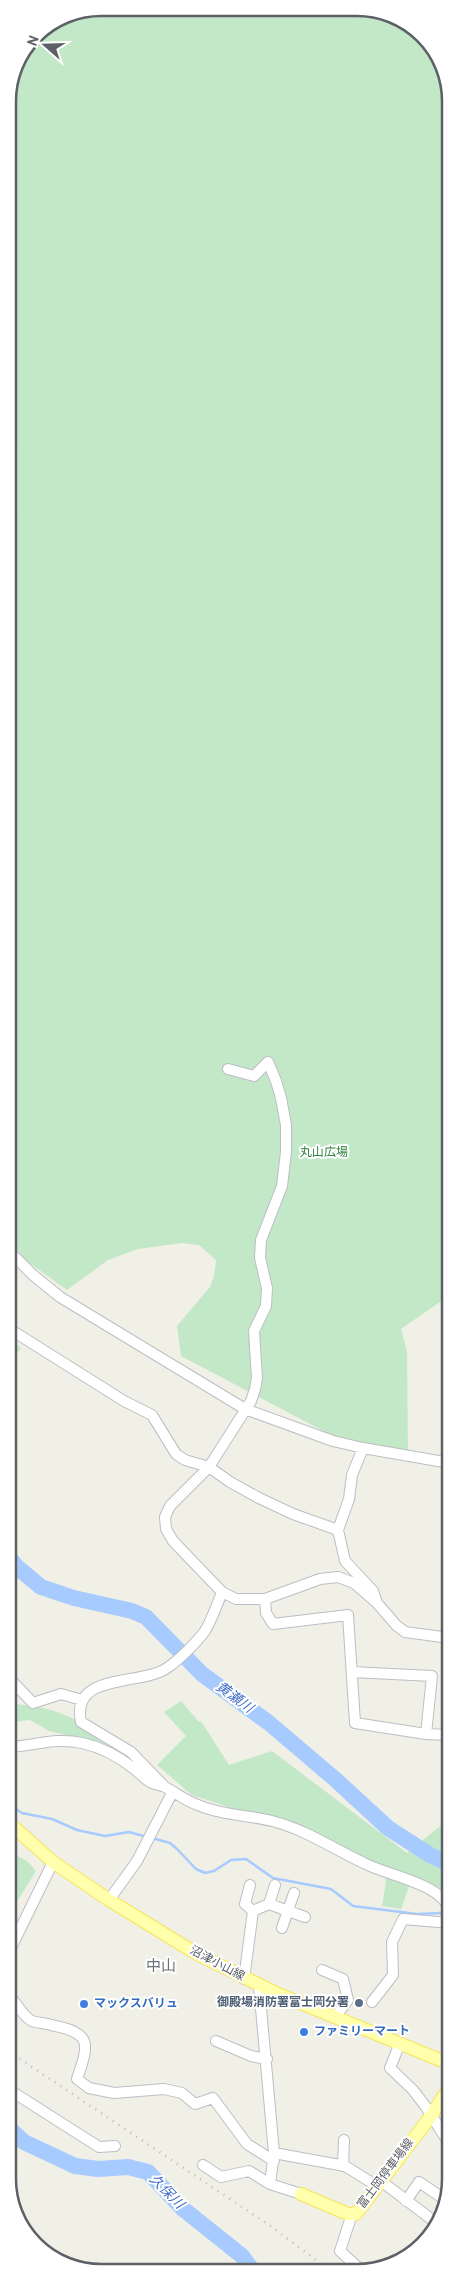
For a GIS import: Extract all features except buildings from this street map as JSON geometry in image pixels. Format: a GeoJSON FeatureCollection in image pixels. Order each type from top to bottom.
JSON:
{"type":"FeatureCollection","features":[{"type":"Feature","properties":{"kind":"main road","name":"沼津小山線"},"geometry":{"type":"LineString","coordinates":[[16,1829],[52,1862],[172,1940],[259,1986],[442,2061]]}},
{"type":"Feature","properties":{"kind":"main road","name":"富士岡停車場線"},"geometry":{"type":"LineString","coordinates":[[301,2194],[348,2214],[356,2214],[431,2116],[442,2099]]}},
{"type":"Feature","properties":{"kind":"street"},"geometry":{"type":"LineString","coordinates":[[228,1069],[254,1076],[268,1062],[276,1081],[286,1125],[286,1152],[282,1186],[262,1240],[260,1258],[266,1275],[266,1306],[254,1331],[257,1378],[251,1401],[209,1467],[170,1506],[165,1517],[166,1529],[173,1541],[222,1592],[236,1599],[265,1599],[320,1579],[338,1577],[354,1582],[405,1632],[442,1637]]}},
{"type":"Feature","properties":{"kind":"street"},"geometry":{"type":"LineString","coordinates":[[16,1258],[60,1297],[245,1409],[298,1430],[363,1448],[442,1463]]}},
{"type":"Feature","properties":{"kind":"street"},"geometry":{"type":"LineString","coordinates":[[16,1333],[124,1401],[152,1415],[176,1454],[185,1460],[209,1467],[230,1482],[259,1498],[294,1514],[338,1530]]}},
{"type":"Feature","properties":{"kind":"street"},"geometry":{"type":"LineString","coordinates":[[363,1448],[352,1475],[349,1499],[338,1530],[345,1561],[373,1591],[377,1603]]}},
{"type":"Feature","properties":{"kind":"street"},"geometry":{"type":"LineString","coordinates":[[169,1790],[131,1752],[81,1722],[79,1712],[82,1700],[105,1683],[142,1678],[167,1668],[205,1631],[222,1592]]}},
{"type":"Feature","properties":{"kind":"street"},"geometry":{"type":"LineString","coordinates":[[265,1599],[266,1613],[273,1624],[348,1615],[355,1723],[426,1734],[442,1734]]}},
{"type":"Feature","properties":{"kind":"street"},"geometry":{"type":"LineString","coordinates":[[352,1672],[432,1676],[426,1734]]}},
{"type":"Feature","properties":{"kind":"street"},"geometry":{"type":"LineString","coordinates":[[16,1685],[33,1703],[61,1694],[82,1700]]}},
{"type":"Feature","properties":{"kind":"street"},"geometry":{"type":"LineString","coordinates":[[16,1747],[62,1739],[85,1744],[121,1759],[149,1782],[216,1811],[272,1821],[317,1837],[372,1867],[426,1886],[442,1900]]}},
{"type":"Feature","properties":{"kind":"street"},"geometry":{"type":"LineString","coordinates":[[109,1900],[137,1861],[169,1790]]}},
{"type":"Feature","properties":{"kind":"street"},"geometry":{"type":"LineString","coordinates":[[16,1937],[52,1862]]}},
{"type":"Feature","properties":{"kind":"street"},"geometry":{"type":"LineString","coordinates":[[250,1885],[245,1904],[253,1911]]}},
{"type":"Feature","properties":{"kind":"street"},"geometry":{"type":"LineString","coordinates":[[268,1904],[275,1885]]}},
{"type":"Feature","properties":{"kind":"street"},"geometry":{"type":"LineString","coordinates":[[282,1928],[294,1893]]}},
{"type":"Feature","properties":{"kind":"street"},"geometry":{"type":"LineString","coordinates":[[253,1911],[268,1904],[305,1917]]}},
{"type":"Feature","properties":{"kind":"street"},"geometry":{"type":"LineString","coordinates":[[244,1978],[253,1911]]}},
{"type":"Feature","properties":{"kind":"street"},"geometry":{"type":"LineString","coordinates":[[372,2002],[394,1975],[392,1942],[403,1919],[442,1922]]}},
{"type":"Feature","properties":{"kind":"street"},"geometry":{"type":"LineString","coordinates":[[322,1970],[343,1979],[348,2000],[335,2017]]}},
{"type":"Feature","properties":{"kind":"street"},"geometry":{"type":"LineString","coordinates":[[259,1986],[267,2059],[274,2157],[270,2184]]}},
{"type":"Feature","properties":{"kind":"street"},"geometry":{"type":"LineString","coordinates":[[16,2004],[31,2020],[68,2028],[78,2033],[85,2041],[86,2053],[77,2079],[89,2088],[114,2093],[164,2090],[182,2093],[195,2104],[213,2098],[247,2144],[274,2157],[343,2166],[379,2184],[431,2219]]}},
{"type":"Feature","properties":{"kind":"street"},"geometry":{"type":"LineString","coordinates":[[216,2041],[251,2056],[267,2059]]}},
{"type":"Feature","properties":{"kind":"street"},"geometry":{"type":"LineString","coordinates":[[400,2044],[390,2068],[426,2107],[442,2133]]}},
{"type":"Feature","properties":{"kind":"street"},"geometry":{"type":"LineString","coordinates":[[16,2095],[99,2147],[115,2146]]}},
{"type":"Feature","properties":{"kind":"street"},"geometry":{"type":"LineString","coordinates":[[343,2166],[344,2140]]}},
{"type":"Feature","properties":{"kind":"street"},"geometry":{"type":"LineString","coordinates":[[203,2164],[222,2177],[249,2171],[270,2184],[301,2194]]}},
{"type":"Feature","properties":{"kind":"street"},"geometry":{"type":"LineString","coordinates":[[406,2201],[419,2182],[440,2196]]}},
{"type":"Feature","properties":{"kind":"street"},"geometry":{"type":"LineString","coordinates":[[352,2214],[340,2251],[354,2264]]}},
{"type":"Feature","properties":{"kind":"green space","name":"丸山広場"},"geometry":{"type":"Polygon","coordinates":[[[101,16],[357,16],[373,18],[399,28],[421,45],[439,79],[442,101],[442,1301],[401,1329],[407,1351],[408,1456],[331,1435],[181,1356],[177,1326],[210,1287],[214,1276],[216,1260],[199,1245],[182,1243],[138,1249],[108,1260],[67,1290],[24,1259],[16,1247],[16,96],[19,79],[31,54],[41,41],[69,23],[85,18],[101,16]]]}},
{"type":"Feature","properties":{"kind":"green space"},"geometry":{"type":"Polygon","coordinates":[[[16,1344],[21,1348],[16,1354],[16,1344]]]}},
{"type":"Feature","properties":{"kind":"green space"},"geometry":{"type":"Polygon","coordinates":[[[181,1701],[199,1722],[201,1721],[229,1765],[272,1751],[407,1853],[442,1825],[442,1889],[417,1881],[410,1884],[401,1909],[382,1906],[386,1882],[383,1869],[318,1837],[192,1795],[157,1765],[186,1736],[164,1712],[181,1701]]]}},
{"type":"Feature","properties":{"kind":"green space"},"geometry":{"type":"Polygon","coordinates":[[[16,1704],[39,1707],[66,1715],[79,1721],[116,1747],[49,1731],[30,1720],[16,1722],[16,1704]]]}},
{"type":"Feature","properties":{"kind":"green space"},"geometry":{"type":"Polygon","coordinates":[[[16,1855],[28,1862],[36,1871],[16,1903],[16,1855]]]}},
{"type":"Feature","properties":{"kind":"waterway","name":"黄瀬川"},"geometry":{"type":"LineString","coordinates":[[16,1566],[41,1587],[74,1598],[132,1611],[146,1617],[202,1674],[269,1723],[336,1780],[388,1828],[430,1855],[442,1860]]}},
{"type":"Feature","properties":{"kind":"waterway"},"geometry":{"type":"LineString","coordinates":[[16,1809],[22,1813],[52,1819],[77,1830],[105,1836],[129,1832],[147,1837]]}},
{"type":"Feature","properties":{"kind":"waterway"},"geometry":{"type":"LineString","coordinates":[[152,1838],[170,1843],[196,1869],[205,1873],[214,1871],[231,1860],[246,1859],[273,1878],[331,1889],[353,1906],[417,1914],[442,1913]]}},
{"type":"Feature","properties":{"kind":"waterway","name":"久保川"},"geometry":{"type":"LineString","coordinates":[[16,2134],[24,2142],[75,2166],[98,2169],[128,2167],[148,2172],[182,2208],[242,2256],[248,2264]]}},
{"type":"Feature","properties":{"kind":"railway"},"geometry":{"type":"LineString","coordinates":[[16,2056],[269,2225],[321,2264]]}},
{"type":"Feature","properties":{"kind":"place","name":"御殿場消防署富士岡分署"},"geometry":{"type":"Point","coordinates":[359,2003]}},
{"type":"Feature","properties":{"kind":"place","name":"マックスバリュ"},"geometry":{"type":"Point","coordinates":[84,2004]}},
{"type":"Feature","properties":{"kind":"place","name":"ファミリーマート"},"geometry":{"type":"Point","coordinates":[304,2032]}},
{"type":"Feature","properties":{"kind":"district","name":"中山"},"geometry":{"type":"Point","coordinates":[161,1967]}}]}
